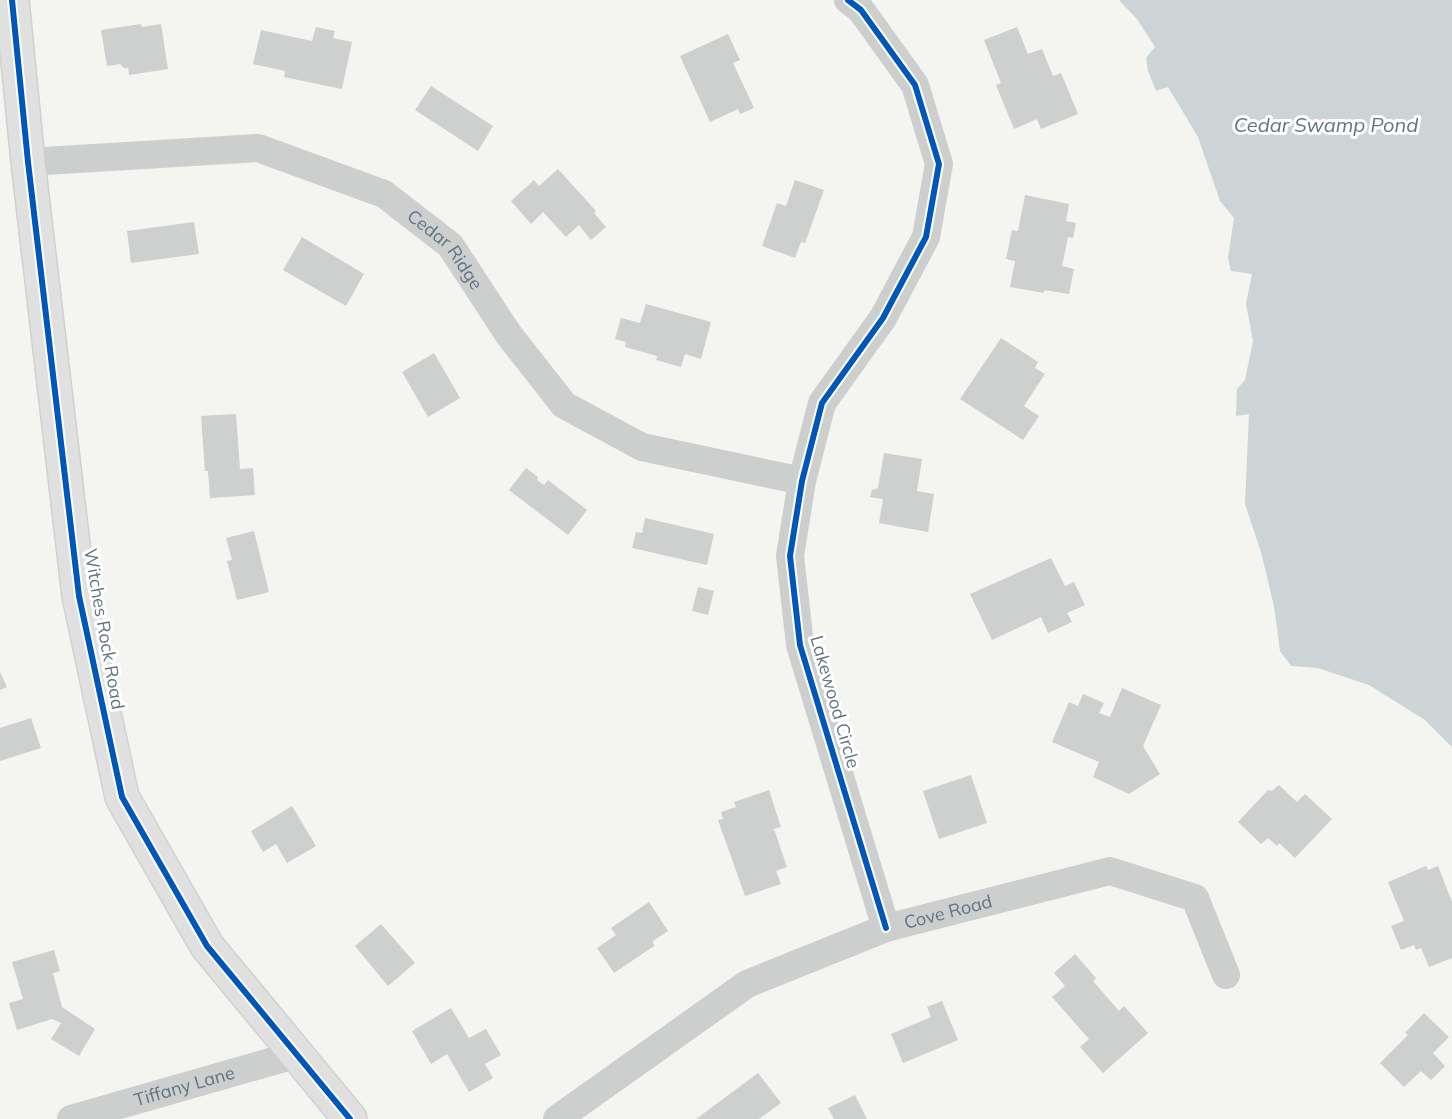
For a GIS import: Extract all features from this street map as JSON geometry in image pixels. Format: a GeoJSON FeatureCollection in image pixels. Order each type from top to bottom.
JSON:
{"type":"FeatureCollection","features":[{"type":"Feature","properties":{"kind":"street","name":"Witches Rock Road"},"geometry":{"type":"LineString","coordinates":[[12,0],[28,162],[79,596],[122,797],[207,946],[350,1119]]}},
{"type":"Feature","properties":{"kind":"street","name":"Lakewood Circle"},"geometry":{"type":"LineString","coordinates":[[848,0],[861,10],[915,85],[939,164],[926,237],[883,318],[822,403],[802,481],[790,556],[800,645],[886,928]]}},
{"type":"Feature","properties":{"kind":"street","name":"Cedar Ridge"},"geometry":{"type":"LineString","coordinates":[[28,162],[258,148],[384,194],[450,245],[509,335],[564,405],[642,447],[802,481]]}},
{"type":"Feature","properties":{"kind":"street","name":"Cove Road"},"geometry":{"type":"LineString","coordinates":[[557,1119],[747,984],[886,928],[1110,871],[1195,898],[1226,975]]}},
{"type":"Feature","properties":{"kind":"street","name":"Tiffany Lane"},"geometry":{"type":"LineString","coordinates":[[71,1119],[298,1054]]}},
{"type":"Feature","properties":{"kind":"water","name":"Cedar Swamp Pond"},"geometry":{"type":"Polygon","coordinates":[[[1119,0],[1452,0],[1452,747],[1425,720],[1369,685],[1318,668],[1291,666],[1280,651],[1274,606],[1261,552],[1245,504],[1249,414],[1236,416],[1237,389],[1245,380],[1253,341],[1246,304],[1252,274],[1231,271],[1228,258],[1234,218],[1220,201],[1198,137],[1168,87],[1156,91],[1148,71],[1146,58],[1155,47],[1137,19],[1119,0]]]}},
{"type":"Feature","properties":{"kind":"building"},"geometry":{"type":"Polygon","coordinates":[[[141,24],[142,27],[161,24],[168,69],[129,75],[128,68],[120,64],[107,66],[101,30],[141,24]]]}},
{"type":"Feature","properties":{"kind":"building"},"geometry":{"type":"Polygon","coordinates":[[[316,27],[335,31],[333,38],[352,42],[342,89],[284,77],[285,71],[253,64],[261,30],[312,41],[316,27]]]}},
{"type":"Feature","properties":{"kind":"building"},"geometry":{"type":"Polygon","coordinates":[[[1017,27],[1028,54],[1042,49],[1053,76],[1061,73],[1078,114],[1041,129],[1037,119],[1014,129],[996,85],[1001,83],[984,40],[1017,27]]]}},
{"type":"Feature","properties":{"kind":"building"},"geometry":{"type":"Polygon","coordinates":[[[728,34],[740,60],[733,63],[754,108],[740,114],[738,109],[710,122],[680,56],[728,34]]]}},
{"type":"Feature","properties":{"kind":"building"},"geometry":{"type":"Polygon","coordinates":[[[431,86],[493,126],[478,151],[415,110],[431,86]]]}},
{"type":"Feature","properties":{"kind":"building"},"geometry":{"type":"Polygon","coordinates":[[[558,169],[596,211],[594,213],[606,227],[591,240],[579,225],[566,237],[543,212],[531,224],[511,201],[534,180],[539,186],[558,169]]]}},
{"type":"Feature","properties":{"kind":"building"},"geometry":{"type":"Polygon","coordinates":[[[795,180],[824,190],[805,243],[801,242],[795,258],[762,246],[777,203],[786,206],[795,180]]]}},
{"type":"Feature","properties":{"kind":"building"},"geometry":{"type":"Polygon","coordinates":[[[1025,195],[1069,204],[1066,221],[1076,223],[1073,238],[1068,237],[1062,266],[1074,269],[1069,294],[1044,290],[1044,293],[1010,287],[1015,261],[1006,259],[1012,230],[1018,231],[1025,195]]]}},
{"type":"Feature","properties":{"kind":"building"},"geometry":{"type":"Polygon","coordinates":[[[194,222],[199,254],[131,263],[127,231],[194,222]]]}},
{"type":"Feature","properties":{"kind":"building"},"geometry":{"type":"Polygon","coordinates":[[[302,237],[364,274],[346,306],[283,270],[302,237]]]}},
{"type":"Feature","properties":{"kind":"building"},"geometry":{"type":"Polygon","coordinates":[[[646,304],[711,322],[701,359],[685,354],[681,367],[656,360],[657,356],[625,347],[626,342],[615,339],[621,318],[640,323],[646,304]]]}},
{"type":"Feature","properties":{"kind":"building"},"geometry":{"type":"Polygon","coordinates":[[[1001,338],[1038,362],[1035,368],[1045,374],[1024,406],[1039,416],[1023,440],[960,399],[1001,338]]]}},
{"type":"Feature","properties":{"kind":"building"},"geometry":{"type":"Polygon","coordinates":[[[434,353],[460,398],[428,417],[402,372],[434,353]]]}},
{"type":"Feature","properties":{"kind":"building"},"geometry":{"type":"Polygon","coordinates":[[[236,414],[240,469],[253,468],[255,495],[210,498],[208,471],[205,471],[201,416],[236,414]]]}},
{"type":"Feature","properties":{"kind":"building"},"geometry":{"type":"Polygon","coordinates":[[[884,453],[922,459],[917,491],[934,494],[928,532],[879,523],[883,499],[870,497],[872,490],[878,488],[884,453]]]}},
{"type":"Feature","properties":{"kind":"building"},"geometry":{"type":"Polygon","coordinates":[[[526,468],[544,485],[548,480],[587,510],[568,535],[509,490],[526,468]]]}},
{"type":"Feature","properties":{"kind":"building"},"geometry":{"type":"Polygon","coordinates":[[[645,518],[714,534],[707,565],[632,548],[636,532],[642,533],[645,518]]]}},
{"type":"Feature","properties":{"kind":"building"},"geometry":{"type":"Polygon","coordinates":[[[254,531],[269,592],[237,600],[227,561],[232,560],[226,538],[254,531]]]}},
{"type":"Feature","properties":{"kind":"building"},"geometry":{"type":"Polygon","coordinates":[[[1051,558],[1065,586],[1074,582],[1085,605],[1067,613],[1072,622],[1048,633],[1041,617],[992,640],[970,594],[1051,558]]]}},
{"type":"Feature","properties":{"kind":"building"},"geometry":{"type":"Polygon","coordinates":[[[698,587],[714,591],[708,615],[692,611],[698,587]]]}},
{"type":"Feature","properties":{"kind":"building"},"geometry":{"type":"Polygon","coordinates":[[[0,672],[7,687],[0,690],[0,672]]]}},
{"type":"Feature","properties":{"kind":"building"},"geometry":{"type":"Polygon","coordinates":[[[1122,688],[1161,705],[1143,746],[1160,774],[1129,794],[1093,777],[1099,762],[1052,742],[1069,702],[1078,706],[1083,694],[1104,703],[1099,713],[1110,717],[1122,688]]]}},
{"type":"Feature","properties":{"kind":"building"},"geometry":{"type":"Polygon","coordinates":[[[31,718],[41,748],[0,761],[0,728],[31,718]]]}},
{"type":"Feature","properties":{"kind":"building"},"geometry":{"type":"Polygon","coordinates":[[[971,775],[987,823],[939,839],[923,791],[971,775]]]}},
{"type":"Feature","properties":{"kind":"building"},"geometry":{"type":"Polygon","coordinates":[[[1279,785],[1297,802],[1305,794],[1332,819],[1295,858],[1279,843],[1277,846],[1268,838],[1261,844],[1238,822],[1268,790],[1272,791],[1279,785]]]}},
{"type":"Feature","properties":{"kind":"building"},"geometry":{"type":"Polygon","coordinates":[[[769,790],[781,827],[774,829],[787,867],[776,871],[781,884],[745,896],[718,820],[723,819],[721,812],[736,807],[734,802],[769,790]]]}},
{"type":"Feature","properties":{"kind":"building"},"geometry":{"type":"Polygon","coordinates":[[[292,806],[316,846],[287,863],[276,844],[263,852],[251,831],[292,806]]]}},
{"type":"Feature","properties":{"kind":"building"},"geometry":{"type":"Polygon","coordinates":[[[1426,866],[1428,870],[1438,866],[1452,902],[1452,958],[1429,967],[1421,948],[1416,950],[1414,945],[1401,950],[1391,926],[1404,921],[1388,882],[1426,866]]]}},
{"type":"Feature","properties":{"kind":"building"},"geometry":{"type":"Polygon","coordinates":[[[649,902],[668,931],[653,941],[654,946],[614,973],[597,948],[616,935],[611,928],[649,902]]]}},
{"type":"Feature","properties":{"kind":"building"},"geometry":{"type":"Polygon","coordinates":[[[381,924],[415,963],[388,986],[355,946],[381,924]]]}},
{"type":"Feature","properties":{"kind":"building"},"geometry":{"type":"Polygon","coordinates":[[[54,950],[60,971],[53,973],[62,1007],[95,1029],[79,1056],[51,1039],[61,1023],[52,1019],[17,1030],[9,1003],[23,999],[12,962],[54,950]]]}},
{"type":"Feature","properties":{"kind":"building"},"geometry":{"type":"Polygon","coordinates":[[[1075,954],[1096,978],[1093,981],[1119,1011],[1124,1006],[1148,1033],[1103,1073],[1080,1047],[1089,1039],[1052,997],[1065,986],[1054,973],[1075,954]]]}},
{"type":"Feature","properties":{"kind":"building"},"geometry":{"type":"Polygon","coordinates":[[[942,1001],[958,1040],[903,1063],[891,1034],[931,1017],[927,1007],[942,1001]]]}},
{"type":"Feature","properties":{"kind":"building"},"geometry":{"type":"Polygon","coordinates":[[[451,1008],[469,1038],[486,1029],[501,1055],[485,1064],[493,1078],[469,1092],[447,1054],[431,1064],[412,1031],[451,1008]]]}},
{"type":"Feature","properties":{"kind":"building"},"geometry":{"type":"Polygon","coordinates":[[[1424,1013],[1449,1037],[1433,1053],[1445,1066],[1431,1080],[1421,1071],[1404,1087],[1380,1063],[1408,1035],[1405,1033],[1424,1013]]]}},
{"type":"Feature","properties":{"kind":"building"},"geometry":{"type":"Polygon","coordinates":[[[758,1073],[781,1103],[759,1119],[696,1119],[758,1073]]]}},
{"type":"Feature","properties":{"kind":"building"},"geometry":{"type":"Polygon","coordinates":[[[855,1095],[867,1119],[834,1119],[828,1108],[855,1095]]]}},
{"type":"Feature","properties":{"kind":"cycle path"},"geometry":{"type":"LineString","coordinates":[[12,0],[28,162],[79,596],[122,797],[207,946],[350,1119]]}},
{"type":"Feature","properties":{"kind":"cycle path"},"geometry":{"type":"LineString","coordinates":[[848,0],[861,10],[915,85],[939,164],[926,237],[883,318],[822,403],[802,481],[790,556],[800,645],[886,928]]}}]}
